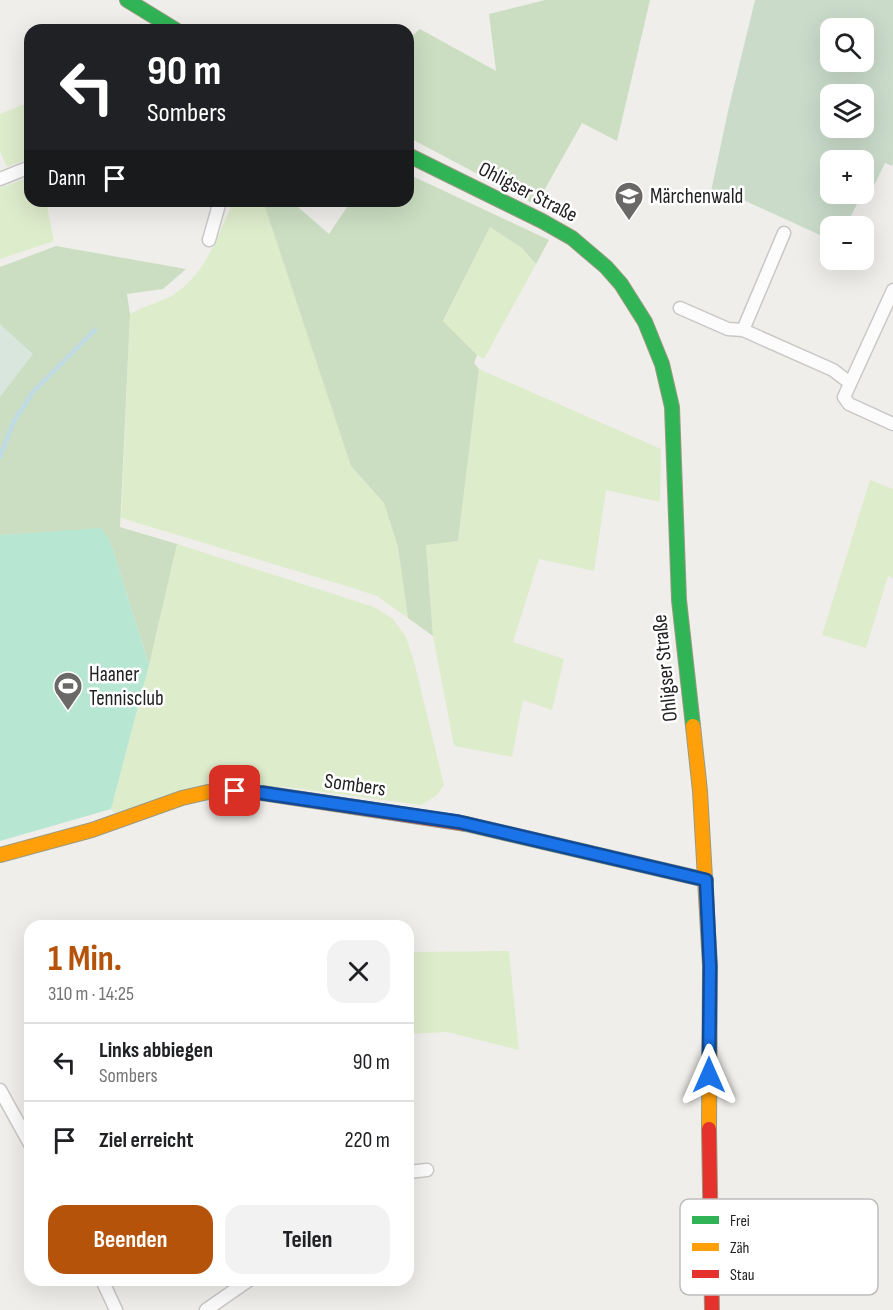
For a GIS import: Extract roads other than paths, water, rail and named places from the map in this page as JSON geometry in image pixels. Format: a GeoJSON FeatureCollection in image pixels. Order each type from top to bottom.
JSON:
{"type":"FeatureCollection","features":[{"type":"Feature","properties":{"kind":"main road"},"geometry":{"type":"LineString","coordinates":[[127,0],[165,24]]}},
{"type":"Feature","properties":{"kind":"main road","name":"Ohligser Straße"},"geometry":{"type":"LineString","coordinates":[[414,158],[557,228],[591,252],[629,296],[652,337],[663,363],[672,407],[678,600],[699,790],[706,880],[710,966],[710,1199]]}},
{"type":"Feature","properties":{"kind":"main road","name":"Sombers"},"geometry":{"type":"LineString","coordinates":[[0,855],[92,830],[182,798],[208,792],[235,791],[459,822],[706,880]]}},
{"type":"Feature","properties":{"kind":"main road","name":"Ohligser Straße"},"geometry":{"type":"LineString","coordinates":[[712,1295],[712,1310]]}},
{"type":"Feature","properties":{"kind":"street"},"geometry":{"type":"LineString","coordinates":[[0,179],[24,169]]}},
{"type":"Feature","properties":{"kind":"street"},"geometry":{"type":"LineString","coordinates":[[209,240],[218,207]]}},
{"type":"Feature","properties":{"kind":"street"},"geometry":{"type":"LineString","coordinates":[[743,330],[784,233]]}},
{"type":"Feature","properties":{"kind":"street"},"geometry":{"type":"LineString","coordinates":[[893,290],[844,398],[849,404],[893,424]]}},
{"type":"Feature","properties":{"kind":"street"},"geometry":{"type":"LineString","coordinates":[[680,308],[728,329],[743,330],[833,370],[850,383]]}},
{"type":"Feature","properties":{"kind":"street"},"geometry":{"type":"LineString","coordinates":[[0,1090],[24,1133]]}},
{"type":"Feature","properties":{"kind":"street"},"geometry":{"type":"LineString","coordinates":[[414,1171],[427,1170]]}},
{"type":"Feature","properties":{"kind":"street"},"geometry":{"type":"LineString","coordinates":[[105,1286],[116,1310]]}},
{"type":"Feature","properties":{"kind":"street"},"geometry":{"type":"LineString","coordinates":[[206,1310],[240,1286]]}},
{"type":"Feature","properties":{"kind":"waterway"},"geometry":{"type":"LineString","coordinates":[[0,457],[14,421],[33,392],[95,330]]}},
{"type":"Feature","properties":{"kind":"place","name":"Märchenwald"},"geometry":{"type":"Point","coordinates":[629,222]}},
{"type":"Feature","properties":{"kind":"place","name":"Haaner Tennisclub"},"geometry":{"type":"Point","coordinates":[68,712]}}]}
